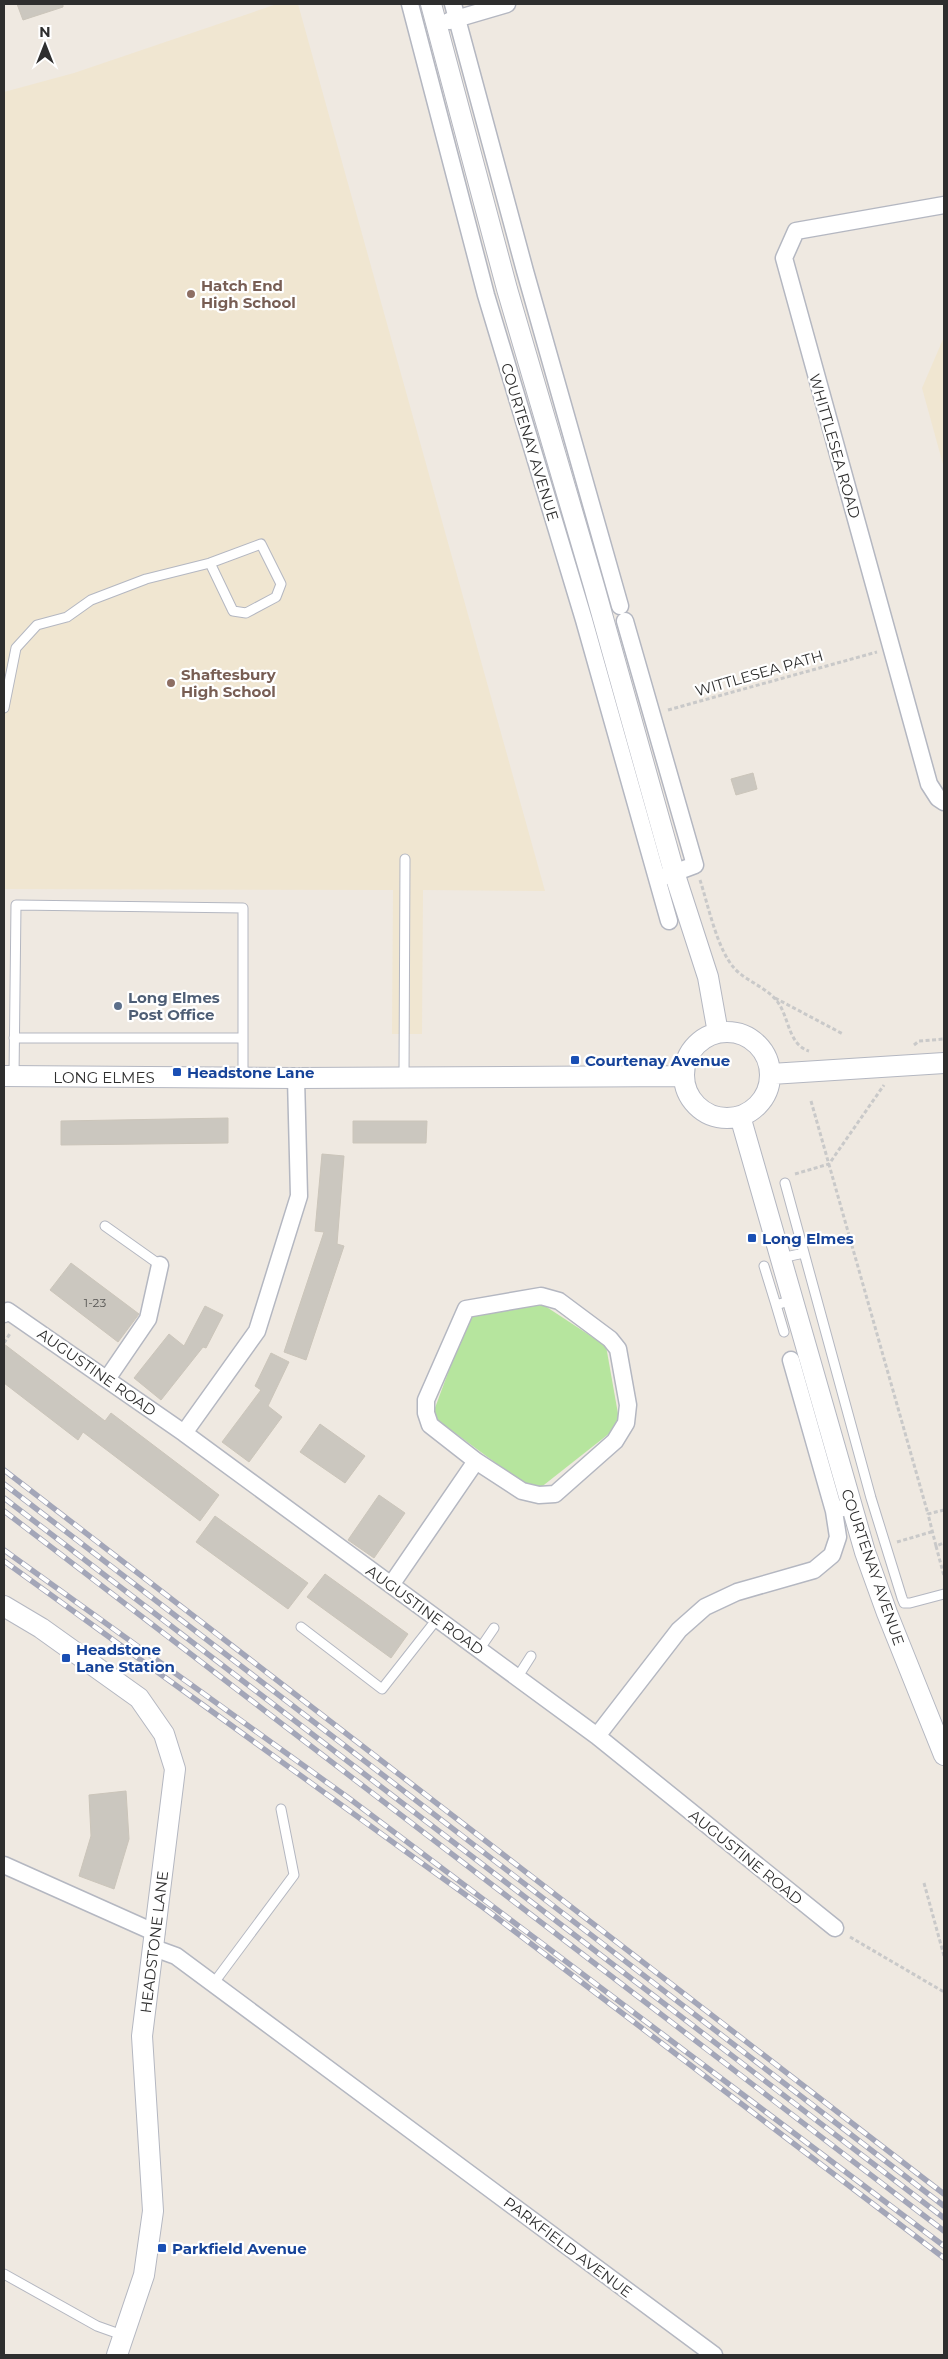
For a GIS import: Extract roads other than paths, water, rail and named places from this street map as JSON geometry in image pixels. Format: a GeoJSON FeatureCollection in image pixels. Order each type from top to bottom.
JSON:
{"type":"FeatureCollection","features":[{"type":"Feature","properties":{"kind":"street","name":"COURTENAY AVENUE"},"geometry":{"type":"LineString","coordinates":[[410,4],[486,295],[592,617],[666,876],[708,977],[718,1033]]}},
{"type":"Feature","properties":{"kind":"street","name":"COURTENAY AVENUE"},"geometry":{"type":"LineString","coordinates":[[431,4],[507,289],[603,582],[623,614],[695,865],[666,876]]}},
{"type":"Feature","properties":{"kind":"street"},"geometry":{"type":"LineString","coordinates":[[437,26],[455,11],[507,4]]}},
{"type":"Feature","properties":{"kind":"street","name":"COURTENAY AVENUE"},"geometry":{"type":"LineString","coordinates":[[455,11],[525,271],[603,582],[592,617],[614,657],[666,876],[669,920]]}},
{"type":"Feature","properties":{"kind":"street","name":"WHITTLESEA ROAD"},"geometry":{"type":"LineString","coordinates":[[944,205],[796,231],[784,258],[929,784],[938,798],[944,802]]}},
{"type":"Feature","properties":{"kind":"street"},"geometry":{"type":"LineString","coordinates":[[486,295],[507,289]]}},
{"type":"Feature","properties":{"kind":"street"},"geometry":{"type":"LineString","coordinates":[[614,657],[634,650]]}},
{"type":"Feature","properties":{"kind":"street"},"geometry":{"type":"LineString","coordinates":[[732,1032],[745,1036],[756,1044],[765,1054],[771,1074],[770,1084],[762,1100],[750,1112],[740,1116],[719,1118],[705,1113],[694,1103],[687,1091],[684,1076],[686,1062],[693,1048],[704,1038],[718,1033],[732,1032]]}},
{"type":"Feature","properties":{"kind":"street"},"geometry":{"type":"LineString","coordinates":[[771,1074],[944,1063]]}},
{"type":"Feature","properties":{"kind":"street","name":"LONG ELMES"},"geometry":{"type":"LineString","coordinates":[[9,1076],[404,1078],[684,1076]]}},
{"type":"Feature","properties":{"kind":"street"},"geometry":{"type":"LineString","coordinates":[[184,1433],[257,1331],[260,1322],[299,1196],[296,1078]]}},
{"type":"Feature","properties":{"kind":"street","name":"COURTENAY AVENUE"},"geometry":{"type":"LineString","coordinates":[[740,1116],[772,1262],[805,1377],[856,1504],[887,1613],[944,1755]]}},
{"type":"Feature","properties":{"kind":"street"},"geometry":{"type":"LineString","coordinates":[[107,1379],[148,1319],[160,1265]]}},
{"type":"Feature","properties":{"kind":"street"},"geometry":{"type":"LineString","coordinates":[[541,1296],[559,1302],[610,1339],[618,1349],[628,1405],[626,1424],[615,1441],[555,1494],[539,1495],[522,1491],[476,1461],[430,1425],[426,1413],[426,1400],[466,1309],[541,1296]]}},
{"type":"Feature","properties":{"kind":"street","name":"AUGUSTINE ROAD"},"geometry":{"type":"LineString","coordinates":[[4,1314],[8,1311],[184,1433],[597,1736],[835,1928]]}},
{"type":"Feature","properties":{"kind":"street","name":"COURTENAY AVENUE"},"geometry":{"type":"LineString","coordinates":[[791,1360],[805,1377]]}},
{"type":"Feature","properties":{"kind":"street"},"geometry":{"type":"LineString","coordinates":[[391,1586],[476,1461]]}},
{"type":"Feature","properties":{"kind":"street"},"geometry":{"type":"LineString","coordinates":[[597,1736],[678,1630],[705,1607],[737,1592],[814,1570],[832,1555],[838,1537],[856,1504]]}},
{"type":"Feature","properties":{"kind":"street","name":"HEADSTONE LANE"},"geometry":{"type":"LineString","coordinates":[[4,1606],[41,1628],[139,1698],[164,1734],[175,1769],[142,2036],[153,2211],[144,2275],[125,2336],[117,2355]]}},
{"type":"Feature","properties":{"kind":"street","name":"PARKFIELD AVENUE"},"geometry":{"type":"LineString","coordinates":[[4,1865],[154,1941],[176,1956],[714,2355]]}},
{"type":"Feature","properties":{"kind":"lane"},"geometry":{"type":"LineString","coordinates":[[4,708],[16,648],[37,624],[67,617],[91,600],[146,578],[210,563],[261,544],[281,584],[276,597],[246,613],[234,611],[210,563]]}},
{"type":"Feature","properties":{"kind":"lane"},"geometry":{"type":"LineString","coordinates":[[404,1078],[405,859]]}},
{"type":"Feature","properties":{"kind":"lane"},"geometry":{"type":"LineString","coordinates":[[9,1076],[14,1038],[16,905],[243,908],[243,1078]]}},
{"type":"Feature","properties":{"kind":"lane"},"geometry":{"type":"LineString","coordinates":[[14,1038],[243,1038]]}},
{"type":"Feature","properties":{"kind":"lane"},"geometry":{"type":"LineString","coordinates":[[785,1183],[804,1253],[856,1504],[904,1602],[910,1603],[944,1594]]}},
{"type":"Feature","properties":{"kind":"lane"},"geometry":{"type":"LineString","coordinates":[[105,1226],[160,1265]]}},
{"type":"Feature","properties":{"kind":"lane"},"geometry":{"type":"LineString","coordinates":[[772,1262],[804,1253]]}},
{"type":"Feature","properties":{"kind":"lane"},"geometry":{"type":"LineString","coordinates":[[784,1303],[784,1332]]}},
{"type":"Feature","properties":{"kind":"lane"},"geometry":{"type":"LineString","coordinates":[[301,1627],[382,1689],[437,1619]]}},
{"type":"Feature","properties":{"kind":"lane"},"geometry":{"type":"LineString","coordinates":[[479,1650],[494,1628]]}},
{"type":"Feature","properties":{"kind":"lane"},"geometry":{"type":"LineString","coordinates":[[517,1678],[531,1656]]}},
{"type":"Feature","properties":{"kind":"lane"},"geometry":{"type":"LineString","coordinates":[[213,1984],[294,1875],[281,1808]]}},
{"type":"Feature","properties":{"kind":"lane"},"geometry":{"type":"LineString","coordinates":[[4,2274],[97,2326],[125,2336]]}},
{"type":"Feature","properties":{"kind":"railway"},"geometry":{"type":"LineString","coordinates":[[4,1470],[944,2194]]}},
{"type":"Feature","properties":{"kind":"railway"},"geometry":{"type":"LineString","coordinates":[[4,1484],[944,2206]]}},
{"type":"Feature","properties":{"kind":"railway"},"geometry":{"type":"LineString","coordinates":[[4,1498],[944,2218]]}},
{"type":"Feature","properties":{"kind":"railway"},"geometry":{"type":"LineString","coordinates":[[4,1511],[944,2231]]}},
{"type":"Feature","properties":{"kind":"railway"},"geometry":{"type":"LineString","coordinates":[[4,1550],[350,1799],[944,2246]]}},
{"type":"Feature","properties":{"kind":"railway"},"geometry":{"type":"LineString","coordinates":[[4,1561],[488,1911],[944,2258]]}},
{"type":"Feature","properties":{"kind":"place","name":"Hatch End High School"},"geometry":{"type":"Point","coordinates":[191,294]}},
{"type":"Feature","properties":{"kind":"place","name":"Shaftesbury High School"},"geometry":{"type":"Point","coordinates":[171,683]}},
{"type":"Feature","properties":{"kind":"place","name":"Long Elmes Post Office"},"geometry":{"type":"Point","coordinates":[118,1006]}},
{"type":"Feature","properties":{"kind":"place","name":"Courtenay Avenue"},"geometry":{"type":"Point","coordinates":[575,1060]}},
{"type":"Feature","properties":{"kind":"place","name":"Headstone Lane"},"geometry":{"type":"Point","coordinates":[177,1072]}},
{"type":"Feature","properties":{"kind":"place","name":"Long Elmes"},"geometry":{"type":"Point","coordinates":[752,1238]}},
{"type":"Feature","properties":{"kind":"place","name":"Headstone Lane Station"},"geometry":{"type":"Point","coordinates":[66,1658]}},
{"type":"Feature","properties":{"kind":"place","name":"Parkfield Avenue"},"geometry":{"type":"Point","coordinates":[162,2248]}}]}
